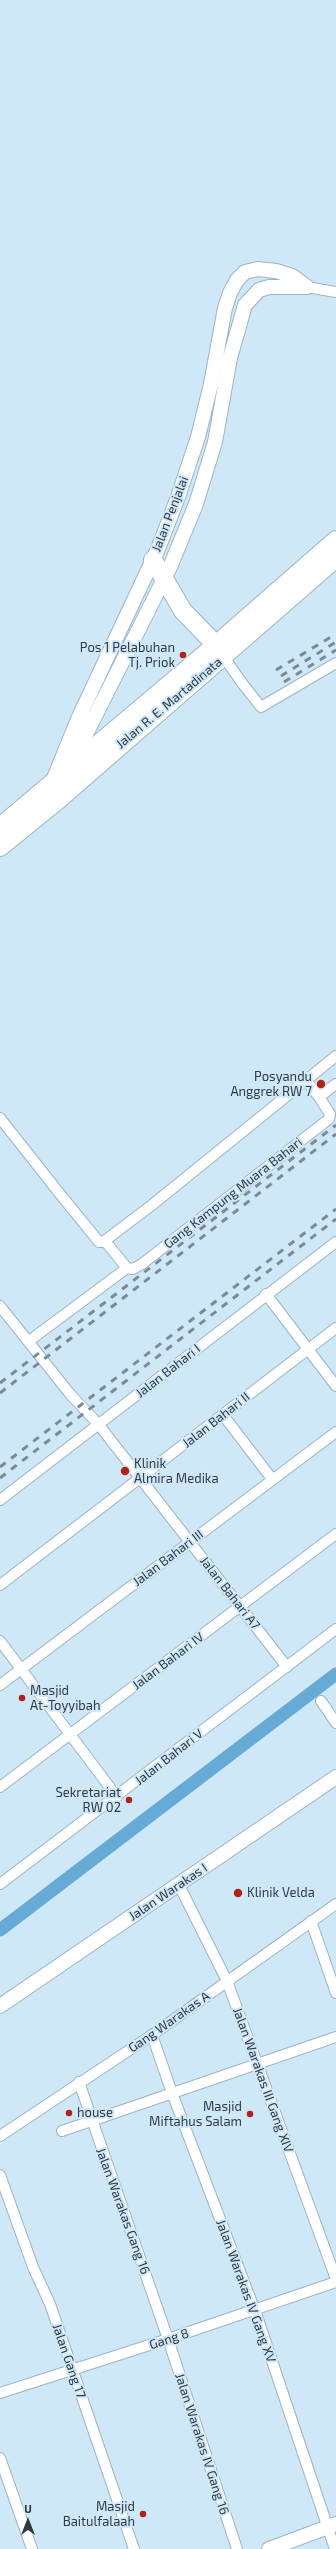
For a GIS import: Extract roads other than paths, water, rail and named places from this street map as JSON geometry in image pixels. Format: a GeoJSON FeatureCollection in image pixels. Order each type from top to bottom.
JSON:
{"type":"FeatureCollection","features":[{"type":"Feature","properties":{"kind":"highway","name":"Jalan R. E. Martadinata"},"geometry":{"type":"LineString","coordinates":[[0,827],[55,792],[220,651],[336,540]]}},
{"type":"Feature","properties":{"kind":"highway","name":"Jalan R. E. Martadinata"},"geometry":{"type":"LineString","coordinates":[[0,847],[44,812],[67,772],[336,558]]}},
{"type":"Feature","properties":{"kind":"highway"},"geometry":{"type":"LineString","coordinates":[[153,560],[183,611],[220,651]]}},
{"type":"Feature","properties":{"kind":"street","name":"Jalan Penjalai"},"geometry":{"type":"LineString","coordinates":[[55,792],[80,717],[153,560],[178,497],[198,437],[211,384],[225,308],[237,280],[245,272],[258,269],[276,271],[292,276],[307,287]]}},
{"type":"Feature","properties":{"kind":"street","name":"Jalan Penjalai"},"geometry":{"type":"LineString","coordinates":[[67,772],[164,580],[196,504],[215,442],[230,358],[245,305],[259,290],[269,287],[307,287],[336,292]]}},
{"type":"Feature","properties":{"kind":"street"},"geometry":{"type":"LineString","coordinates":[[220,651],[261,707],[336,663]]}},
{"type":"Feature","properties":{"kind":"street"},"geometry":{"type":"LineString","coordinates":[[0,1118],[99,1242],[105,1240],[152,1205],[336,1056]]}},
{"type":"Feature","properties":{"kind":"street","name":"Gang Kampung Muara Bahari"},"geometry":{"type":"LineString","coordinates":[[29,1341],[127,1268],[133,1269],[142,1264],[332,1117],[306,1080]]}},
{"type":"Feature","properties":{"kind":"street"},"geometry":{"type":"LineString","coordinates":[[319,1097],[336,1084]]}},
{"type":"Feature","properties":{"kind":"street"},"geometry":{"type":"LineString","coordinates":[[105,1240],[127,1268]]}},
{"type":"Feature","properties":{"kind":"street","name":"Jalan Bahari I"},"geometry":{"type":"LineString","coordinates":[[0,1500],[266,1294],[336,1242]]}},
{"type":"Feature","properties":{"kind":"street"},"geometry":{"type":"LineString","coordinates":[[266,1294],[336,1386]]}},
{"type":"Feature","properties":{"kind":"street","name":"Jalan Bahari A7"},"geometry":{"type":"LineString","coordinates":[[0,1306],[70,1394],[99,1424],[286,1667]]}},
{"type":"Feature","properties":{"kind":"street","name":"Jalan Bahari II"},"geometry":{"type":"LineString","coordinates":[[0,1585],[336,1328]]}},
{"type":"Feature","properties":{"kind":"street"},"geometry":{"type":"LineString","coordinates":[[222,1415],[272,1479]]}},
{"type":"Feature","properties":{"kind":"street","name":"Jalan Bahari III"},"geometry":{"type":"LineString","coordinates":[[0,1685],[189,1541],[336,1432]]}},
{"type":"Feature","properties":{"kind":"street","name":"Jalan Bahari IV"},"geometry":{"type":"LineString","coordinates":[[0,1787],[336,1534]]}},
{"type":"Feature","properties":{"kind":"street","name":"Jalan Bahari V"},"geometry":{"type":"LineString","coordinates":[[0,1884],[117,1797],[336,1629]]}},
{"type":"Feature","properties":{"kind":"street"},"geometry":{"type":"LineString","coordinates":[[0,1641],[72,1734],[117,1797]]}},
{"type":"Feature","properties":{"kind":"street"},"geometry":{"type":"LineString","coordinates":[[321,1701],[336,1723]]}},
{"type":"Feature","properties":{"kind":"street","name":"Jalan Warakas I"},"geometry":{"type":"LineString","coordinates":[[0,2006],[336,1777]]}},
{"type":"Feature","properties":{"kind":"street","name":"Jalan Warakas III Gang XIV"},"geometry":{"type":"LineString","coordinates":[[179,1885],[227,1981],[336,2280]]}},
{"type":"Feature","properties":{"kind":"street","name":"Gang Warakas A"},"geometry":{"type":"LineString","coordinates":[[0,2136],[79,2082],[152,2035],[336,1904]]}},
{"type":"Feature","properties":{"kind":"street"},"geometry":{"type":"LineString","coordinates":[[311,1921],[336,1993]]}},
{"type":"Feature","properties":{"kind":"street","name":"Jalan Warakas IV Gang XV"},"geometry":{"type":"LineString","coordinates":[[152,2035],[172,2093],[254,2309],[331,2525],[335,2549]]}},
{"type":"Feature","properties":{"kind":"street"},"geometry":{"type":"LineString","coordinates":[[62,2131],[336,2037]]}},
{"type":"Feature","properties":{"kind":"street","name":"Jalan Warakas Gang 16"},"geometry":{"type":"LineString","coordinates":[[79,2082],[91,2121],[168,2339]]}},
{"type":"Feature","properties":{"kind":"street","name":"Jalan Gang 17"},"geometry":{"type":"LineString","coordinates":[[0,2174],[34,2267],[50,2304],[134,2549]]}},
{"type":"Feature","properties":{"kind":"street","name":"Gang 8"},"geometry":{"type":"LineString","coordinates":[[0,2393],[168,2339],[336,2280]]}},
{"type":"Feature","properties":{"kind":"street","name":"Jalan Warakas IV Gang 16"},"geometry":{"type":"LineString","coordinates":[[168,2339],[237,2549]]}},
{"type":"Feature","properties":{"kind":"street"},"geometry":{"type":"LineString","coordinates":[[0,2458],[32,2549]]}},
{"type":"Feature","properties":{"kind":"street"},"geometry":{"type":"LineString","coordinates":[[269,2549],[331,2525]]}},
{"type":"Feature","properties":{"kind":"waterway"},"geometry":{"type":"LineString","coordinates":[[0,1930],[336,1674]]}},
{"type":"Feature","properties":{"kind":"railway"},"geometry":{"type":"LineString","coordinates":[[276,670],[336,634]]}},
{"type":"Feature","properties":{"kind":"railway"},"geometry":{"type":"LineString","coordinates":[[281,676],[336,642]]}},
{"type":"Feature","properties":{"kind":"railway"},"geometry":{"type":"LineString","coordinates":[[284,682],[336,650]]}},
{"type":"Feature","properties":{"kind":"railway"},"geometry":{"type":"LineString","coordinates":[[0,1383],[336,1125]]}},
{"type":"Feature","properties":{"kind":"railway"},"geometry":{"type":"LineString","coordinates":[[0,1393],[336,1134]]}},
{"type":"Feature","properties":{"kind":"railway"},"geometry":{"type":"LineString","coordinates":[[0,1467],[336,1209]]}},
{"type":"Feature","properties":{"kind":"railway"},"geometry":{"type":"LineString","coordinates":[[0,1478],[336,1219]]}},
{"type":"Feature","properties":{"kind":"place","name":"Pos 1 Pelabuhan Tj. Priok"},"geometry":{"type":"Point","coordinates":[183,655]}},
{"type":"Feature","properties":{"kind":"place","name":"Posyandu Anggrek RW 7"},"geometry":{"type":"Point","coordinates":[321,1084]}},
{"type":"Feature","properties":{"kind":"place","name":"Klinik Almira Medika"},"geometry":{"type":"Point","coordinates":[125,1471]}},
{"type":"Feature","properties":{"kind":"place","name":"Masjid At-Toyyibah"},"geometry":{"type":"Point","coordinates":[22,1698]}},
{"type":"Feature","properties":{"kind":"place","name":"Sekretariat RW 02"},"geometry":{"type":"Point","coordinates":[129,1800]}},
{"type":"Feature","properties":{"kind":"place","name":"Klinik Velda"},"geometry":{"type":"Point","coordinates":[238,1893]}},
{"type":"Feature","properties":{"kind":"place","name":"house"},"geometry":{"type":"Point","coordinates":[69,2113]}},
{"type":"Feature","properties":{"kind":"place","name":"Masjid Miftahus Salam"},"geometry":{"type":"Point","coordinates":[250,2114]}},
{"type":"Feature","properties":{"kind":"place","name":"Masjid Baitulfalaah"},"geometry":{"type":"Point","coordinates":[143,2514]}}]}
